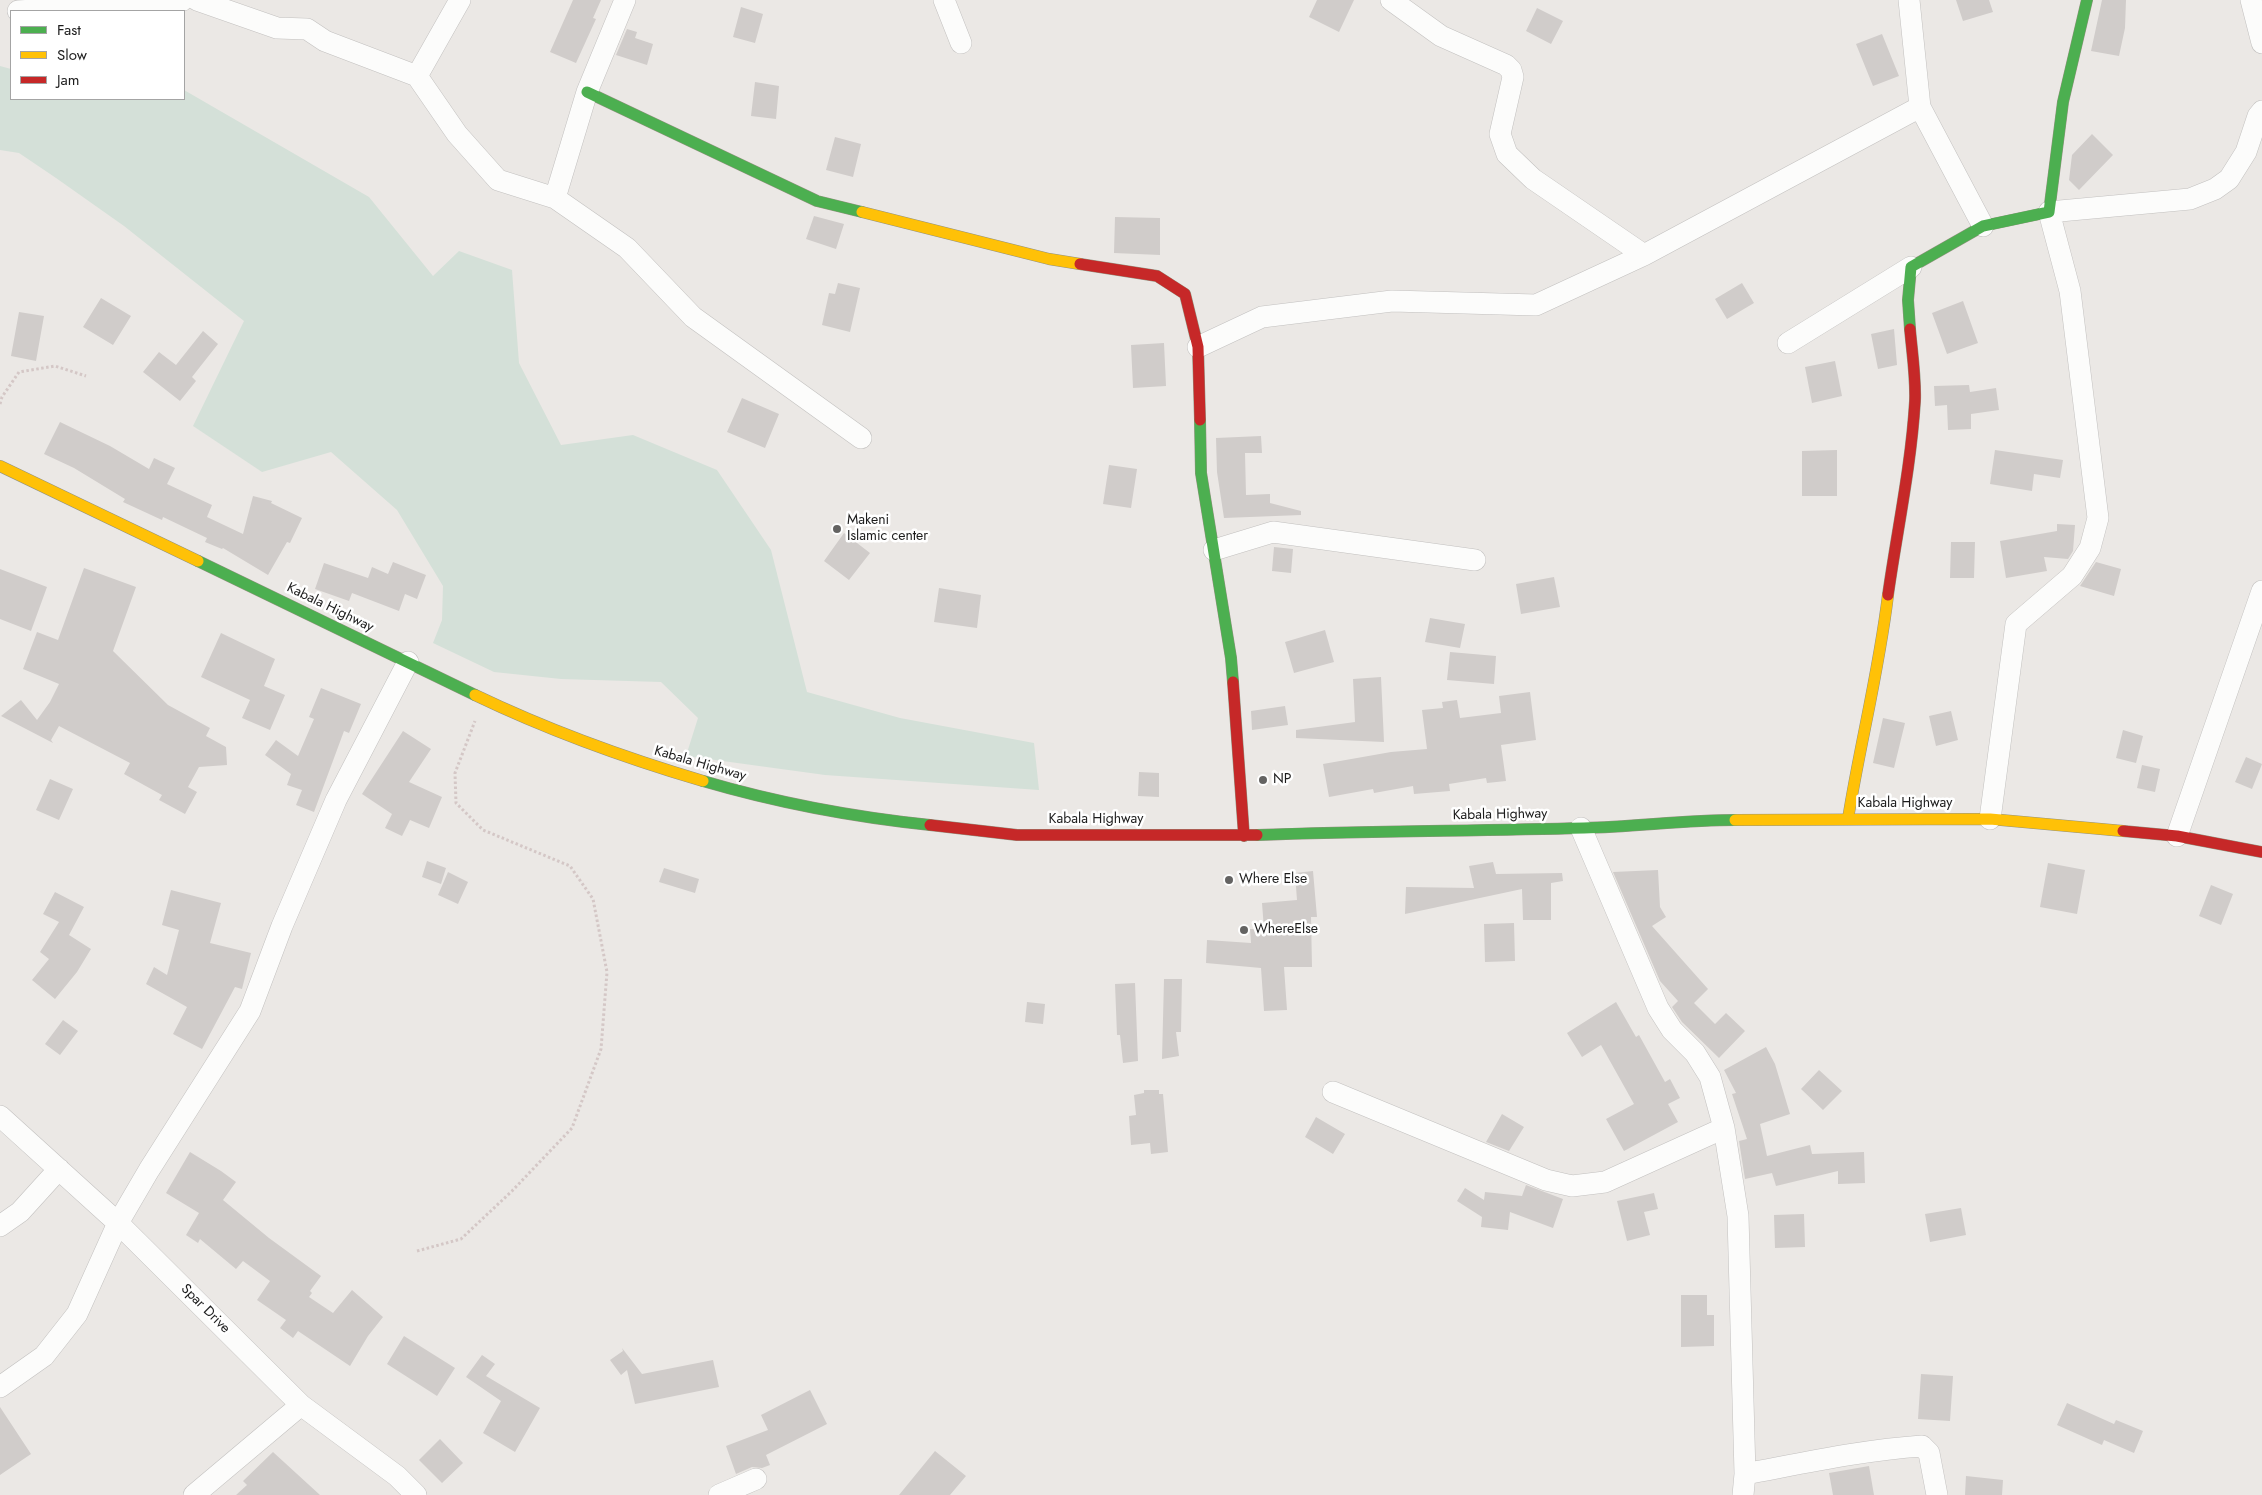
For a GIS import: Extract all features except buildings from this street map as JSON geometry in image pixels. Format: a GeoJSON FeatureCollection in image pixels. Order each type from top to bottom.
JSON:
{"type":"FeatureCollection","features":[{"type":"Feature","properties":{"kind":"main road"},"geometry":{"type":"LineString","coordinates":[[1848,819],[1857,763],[1881,653],[1898,522],[1908,471],[1915,399],[1908,300],[1911,267],[1983,226],[2049,212],[2063,102],[2087,0]]}},
{"type":"Feature","properties":{"kind":"main road"},"geometry":{"type":"LineString","coordinates":[[587,92],[816,201],[1048,259],[1157,276],[1185,294],[1198,347],[1201,473],[1231,658],[1244,836]]}},
{"type":"Feature","properties":{"kind":"main road","name":"Kabala Highway"},"geometry":{"type":"LineString","coordinates":[[0,466],[483,699],[553,730],[638,762],[762,798],[872,819],[1017,835],[1244,836],[1374,831],[1487,832],[1708,820],[1990,819],[2177,836],[2262,852]]}},
{"type":"Feature","properties":{"kind":"street"},"geometry":{"type":"LineString","coordinates":[[33,10],[183,0]]}},
{"type":"Feature","properties":{"kind":"street"},"geometry":{"type":"LineString","coordinates":[[197,0],[277,28],[307,29],[325,40],[417,76],[457,134],[498,180],[555,198],[627,248],[693,317],[861,438]]}},
{"type":"Feature","properties":{"kind":"street"},"geometry":{"type":"LineString","coordinates":[[417,76],[460,0]]}},
{"type":"Feature","properties":{"kind":"street"},"geometry":{"type":"LineString","coordinates":[[555,198],[587,92],[625,0]]}},
{"type":"Feature","properties":{"kind":"street"},"geometry":{"type":"LineString","coordinates":[[944,0],[960,43]]}},
{"type":"Feature","properties":{"kind":"street"},"geometry":{"type":"LineString","coordinates":[[1391,0],[1442,36],[1506,65],[1511,70],[1513,77],[1500,134],[1507,154],[1533,179],[1644,255]]}},
{"type":"Feature","properties":{"kind":"street"},"geometry":{"type":"LineString","coordinates":[[1909,0],[1920,107],[1983,226]]}},
{"type":"Feature","properties":{"kind":"street"},"geometry":{"type":"LineString","coordinates":[[2251,0],[2262,43]]}},
{"type":"Feature","properties":{"kind":"street"},"geometry":{"type":"LineString","coordinates":[[1198,347],[1262,317],[1383,302],[1536,304],[1644,255],[1920,107]]}},
{"type":"Feature","properties":{"kind":"street"},"geometry":{"type":"LineString","coordinates":[[1990,819],[2016,624],[2072,576],[2090,548],[2098,518],[2070,291],[2049,212],[2190,199],[2215,189],[2229,179],[2246,152],[2258,116],[2262,111]]}},
{"type":"Feature","properties":{"kind":"street"},"geometry":{"type":"LineString","coordinates":[[1788,343],[1911,267]]}},
{"type":"Feature","properties":{"kind":"street"},"geometry":{"type":"LineString","coordinates":[[1214,550],[1273,532],[1475,560]]}},
{"type":"Feature","properties":{"kind":"street"},"geometry":{"type":"LineString","coordinates":[[2177,836],[2262,591]]}},
{"type":"Feature","properties":{"kind":"street"},"geometry":{"type":"LineString","coordinates":[[0,1387],[44,1356],[77,1314],[118,1223],[149,1170],[250,1011],[282,926],[336,800],[408,662]]}},
{"type":"Feature","properties":{"kind":"street"},"geometry":{"type":"LineString","coordinates":[[1581,828],[1658,1008],[1672,1030],[1695,1053],[1710,1077],[1724,1128],[1738,1216],[1745,1474],[1743,1495]]}},
{"type":"Feature","properties":{"kind":"street"},"geometry":{"type":"LineString","coordinates":[[1333,1092],[1537,1177],[1572,1186],[1605,1182],[1724,1128]]}},
{"type":"Feature","properties":{"kind":"street","name":"Spar Drive"},"geometry":{"type":"LineString","coordinates":[[0,1116],[118,1223],[301,1405],[397,1476],[416,1495]]}},
{"type":"Feature","properties":{"kind":"street"},"geometry":{"type":"LineString","coordinates":[[0,1226],[20,1212],[59,1169]]}},
{"type":"Feature","properties":{"kind":"street"},"geometry":{"type":"LineString","coordinates":[[194,1495],[301,1405]]}},
{"type":"Feature","properties":{"kind":"street"},"geometry":{"type":"LineString","coordinates":[[1745,1474],[1898,1447],[1922,1446],[1929,1454],[1937,1495]]}},
{"type":"Feature","properties":{"kind":"street"},"geometry":{"type":"LineString","coordinates":[[719,1495],[756,1479]]}},
{"type":"Feature","properties":{"kind":"path"},"geometry":{"type":"LineString","coordinates":[[0,404],[2,397],[19,372],[55,366],[86,376]]}},
{"type":"Feature","properties":{"kind":"path"},"geometry":{"type":"LineString","coordinates":[[417,1251],[461,1239],[512,1191],[572,1128],[601,1049],[607,972],[593,899],[570,866],[482,830],[456,803],[455,774],[483,699]]}},
{"type":"Feature","properties":{"kind":"shaded area"},"geometry":{"type":"Polygon","coordinates":[[[0,66],[10,69],[10,100],[185,100],[185,91],[369,197],[433,276],[459,251],[512,270],[519,363],[561,445],[633,435],[717,470],[771,550],[807,692],[900,718],[1034,743],[1039,790],[825,775],[686,756],[698,718],[661,682],[561,679],[494,672],[433,643],[442,620],[443,586],[397,510],[331,452],[262,472],[193,426],[244,321],[124,226],[56,178],[19,153],[0,150],[0,66]]]}},
{"type":"Feature","properties":{"kind":"traffic: fast"},"geometry":{"type":"LineString","coordinates":[[1910,329],[1908,300],[1911,267],[1983,226],[2049,212],[2063,102],[2087,0]]}},
{"type":"Feature","properties":{"kind":"traffic: fast"},"geometry":{"type":"LineString","coordinates":[[587,92],[817,201],[862,212]]}},
{"type":"Feature","properties":{"kind":"traffic: fast"},"geometry":{"type":"LineString","coordinates":[[1200,420],[1201,473],[1231,658],[1233,682]]}},
{"type":"Feature","properties":{"kind":"traffic: fast"},"geometry":{"type":"LineString","coordinates":[[198,561],[475,695]]}},
{"type":"Feature","properties":{"kind":"traffic: fast"},"geometry":{"type":"LineString","coordinates":[[703,781],[759,796],[816,808],[930,825]]}},
{"type":"Feature","properties":{"kind":"traffic: fast"},"geometry":{"type":"LineString","coordinates":[[1257,835],[1584,828],[1735,820]]}},
{"type":"Feature","properties":{"kind":"traffic: slow"},"geometry":{"type":"LineString","coordinates":[[862,212],[1049,259],[1080,264]]}},
{"type":"Feature","properties":{"kind":"traffic: slow"},"geometry":{"type":"LineString","coordinates":[[0,466],[198,561]]}},
{"type":"Feature","properties":{"kind":"traffic: slow"},"geometry":{"type":"LineString","coordinates":[[1848,819],[1880,652],[1888,595]]}},
{"type":"Feature","properties":{"kind":"traffic: slow"},"geometry":{"type":"LineString","coordinates":[[475,695],[530,720],[587,742],[703,781]]}},
{"type":"Feature","properties":{"kind":"traffic: slow"},"geometry":{"type":"LineString","coordinates":[[1735,820],[1990,819],[2123,831]]}},
{"type":"Feature","properties":{"kind":"traffic: jam"},"geometry":{"type":"LineString","coordinates":[[1080,264],[1157,276],[1185,294],[1198,347],[1200,420]]}},
{"type":"Feature","properties":{"kind":"traffic: jam"},"geometry":{"type":"LineString","coordinates":[[1888,595],[1913,426],[1915,383],[1910,329]]}},
{"type":"Feature","properties":{"kind":"traffic: jam"},"geometry":{"type":"LineString","coordinates":[[1233,682],[1244,836]]}},
{"type":"Feature","properties":{"kind":"traffic: jam"},"geometry":{"type":"LineString","coordinates":[[930,825],[1017,835],[1257,835]]}},
{"type":"Feature","properties":{"kind":"traffic: jam"},"geometry":{"type":"LineString","coordinates":[[2123,831],[2177,836],[2262,852]]}},
{"type":"Feature","properties":{"kind":"place","name":"Makeni Islamic center"},"geometry":{"type":"Point","coordinates":[837,529]}},
{"type":"Feature","properties":{"kind":"place","name":"NP"},"geometry":{"type":"Point","coordinates":[1263,780]}},
{"type":"Feature","properties":{"kind":"place","name":"Where Else"},"geometry":{"type":"Point","coordinates":[1229,880]}},
{"type":"Feature","properties":{"kind":"place","name":"WhereElse"},"geometry":{"type":"Point","coordinates":[1244,930]}}]}
